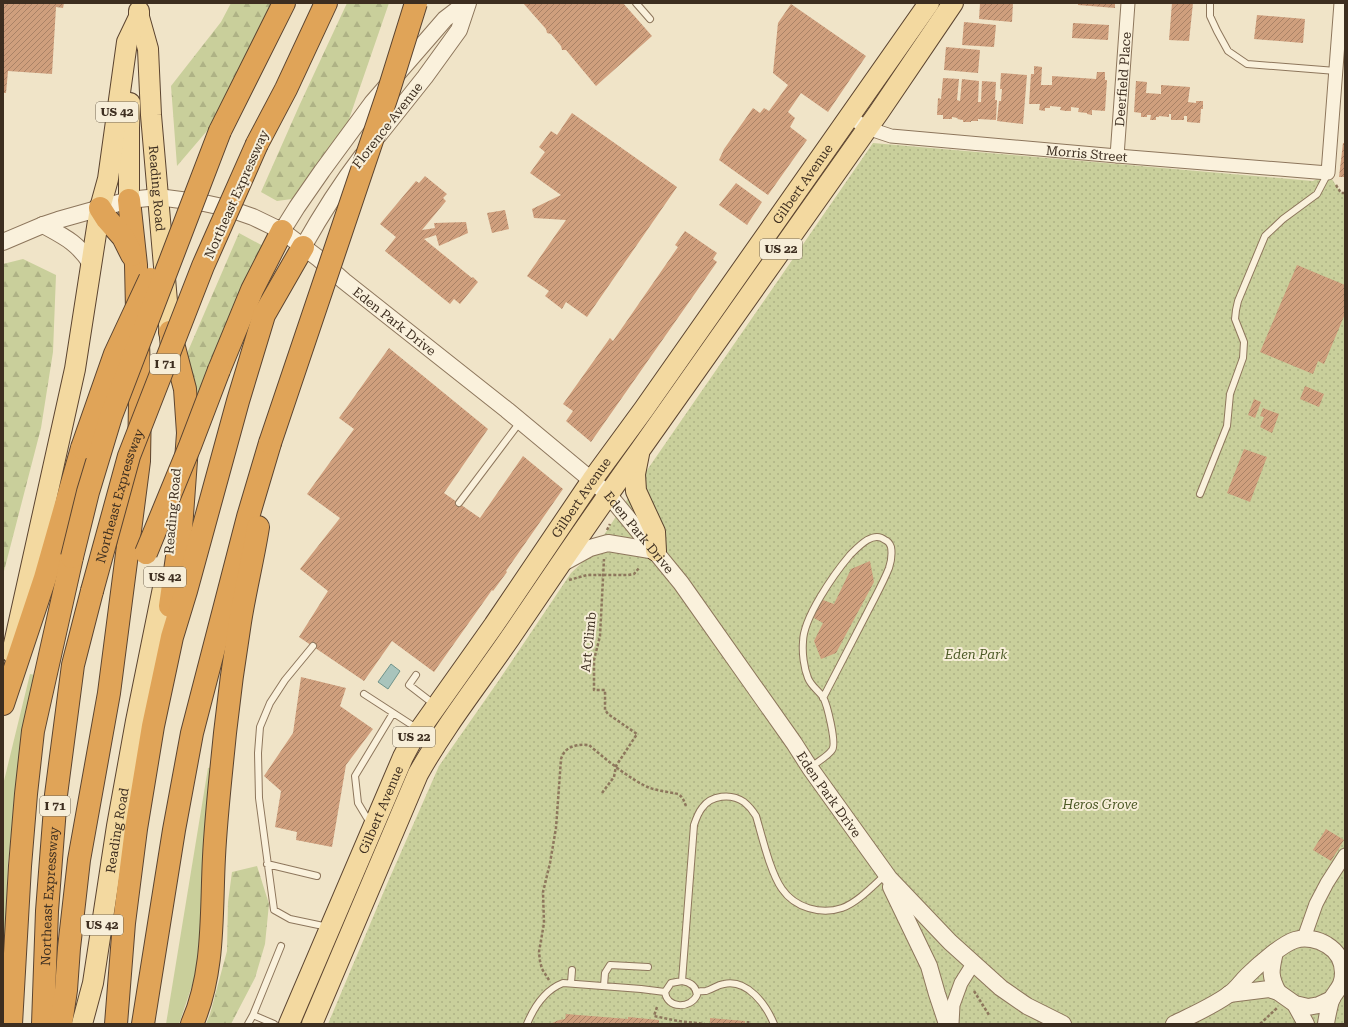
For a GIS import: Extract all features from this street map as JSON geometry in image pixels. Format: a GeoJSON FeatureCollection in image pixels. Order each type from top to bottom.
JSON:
{"type":"FeatureCollection","features":[{"type":"Feature","properties":{"kind":"highway"},"geometry":{"type":"LineString","coordinates":[[3,704],[45,578],[82,448],[115,354],[220,131],[284,3]]}},
{"type":"Feature","properties":{"kind":"highway","name":"Northeast Expressway"},"geometry":{"type":"LineString","coordinates":[[43,1024],[47,911],[56,795],[74,665],[92,591],[129,456],[203,266],[257,144],[286,89],[326,3]]}},
{"type":"Feature","properties":{"kind":"highway"},"geometry":{"type":"LineString","coordinates":[[143,1024],[175,823],[192,733],[248,517],[270,443],[386,100],[416,3]]}},
{"type":"Feature","properties":{"kind":"highway"},"geometry":{"type":"LineString","coordinates":[[11,1024],[20,866],[33,730],[72,557],[88,492],[112,416],[220,131]]}},
{"type":"Feature","properties":{"kind":"highway"},"geometry":{"type":"LineString","coordinates":[[61,1024],[66,990],[79,860],[109,693],[139,461],[140,401],[136,265],[129,200]]}},
{"type":"Feature","properties":{"kind":"highway"},"geometry":{"type":"LineString","coordinates":[[100,208],[107,219],[123,237],[136,265]]}},
{"type":"Feature","properties":{"kind":"highway"},"geometry":{"type":"LineString","coordinates":[[118,623],[252,290],[282,231]]}},
{"type":"Feature","properties":{"kind":"highway"},"geometry":{"type":"LineString","coordinates":[[116,1024],[124,923],[136,828],[153,726],[172,637],[264,314],[303,246]]}},
{"type":"Feature","properties":{"kind":"highway"},"geometry":{"type":"LineString","coordinates":[[169,326],[185,389],[188,433],[181,529],[170,603],[172,637]]}},
{"type":"Feature","properties":{"kind":"highway"},"geometry":{"type":"LineString","coordinates":[[192,1024],[203,993],[207,975],[214,855],[225,732],[240,622],[253,557],[270,443]]}},
{"type":"Feature","properties":{"kind":"main road","name":"Gilbert Avenue"},"geometry":{"type":"LineString","coordinates":[[312,1024],[418,774],[431,750],[439,717],[494,625],[592,480],[644,409],[929,3]]}},
{"type":"Feature","properties":{"kind":"main road","name":"Gilbert Avenue"},"geometry":{"type":"LineString","coordinates":[[289,1024],[403,757],[411,742],[420,730],[439,717],[565,572],[608,494],[867,128],[953,3]]}},
{"type":"Feature","properties":{"kind":"main road","name":"Reading Road"},"geometry":{"type":"LineString","coordinates":[[3,692],[36,538],[75,369],[100,208],[108,179],[127,42],[139,10]]}},
{"type":"Feature","properties":{"kind":"main road","name":"Reading Road"},"geometry":{"type":"LineString","coordinates":[[82,1024],[93,983],[117,826],[173,535],[178,423],[151,115],[148,49],[139,10]]}},
{"type":"Feature","properties":{"kind":"main road"},"geometry":{"type":"LineString","coordinates":[[124,60],[131,79],[129,200]]}},
{"type":"Feature","properties":{"kind":"main road"},"geometry":{"type":"LineString","coordinates":[[640,450],[635,474],[636,491],[655,532],[656,551]]}},
{"type":"Feature","properties":{"kind":"street","name":"Florence Avenue"},"geometry":{"type":"LineString","coordinates":[[282,231],[309,189],[372,103],[445,19],[467,3]]}},
{"type":"Feature","properties":{"kind":"street","name":"Florence Avenue"},"geometry":{"type":"LineString","coordinates":[[303,246],[338,188],[425,77],[459,30],[467,3]]}},
{"type":"Feature","properties":{"kind":"street","name":"Deerfield Place"},"geometry":{"type":"LineString","coordinates":[[1117,156],[1128,3]]}},
{"type":"Feature","properties":{"kind":"street"},"geometry":{"type":"LineString","coordinates":[[1328,173],[1341,3]]}},
{"type":"Feature","properties":{"kind":"street","name":"Morris Street"},"geometry":{"type":"LineString","coordinates":[[850,116],[867,128],[890,136],[1328,173]]}},
{"type":"Feature","properties":{"kind":"street","name":"Eden Park Drive"},"geometry":{"type":"LineString","coordinates":[[3,242],[43,225],[100,208],[129,200],[158,197],[204,203],[227,208],[253,217],[282,231],[303,246],[608,494],[681,583],[887,876],[950,942],[1001,988],[1027,1006],[1063,1024]]}},
{"type":"Feature","properties":{"kind":"street"},"geometry":{"type":"LineString","coordinates":[[43,225],[73,242],[85,254],[91,264]]}},
{"type":"Feature","properties":{"kind":"street"},"geometry":{"type":"LineString","coordinates":[[565,572],[590,548],[604,544],[618,544],[632,548],[656,551]]}},
{"type":"Feature","properties":{"kind":"street"},"geometry":{"type":"LineString","coordinates":[[1304,938],[1316,904],[1327,883],[1345,855]]}},
{"type":"Feature","properties":{"kind":"street"},"geometry":{"type":"LineString","coordinates":[[887,876],[893,892],[929,966],[947,1024]]}},
{"type":"Feature","properties":{"kind":"street"},"geometry":{"type":"LineString","coordinates":[[1174,1024],[1214,1004],[1229,994],[1248,975],[1276,952],[1294,940],[1304,938],[1323,942],[1332,948],[1344,963],[1341,984],[1332,999],[1326,1024]]}},
{"type":"Feature","properties":{"kind":"street"},"geometry":{"type":"LineString","coordinates":[[1276,952],[1271,968],[1272,980],[1278,999]]}},
{"type":"Feature","properties":{"kind":"street"},"geometry":{"type":"LineString","coordinates":[[952,1024],[953,1005],[961,983],[973,964]]}},
{"type":"Feature","properties":{"kind":"street"},"geometry":{"type":"LineString","coordinates":[[1229,994],[1269,989],[1278,999],[1308,1007],[1320,1005],[1332,999]]}},
{"type":"Feature","properties":{"kind":"street"},"geometry":{"type":"LineString","coordinates":[[1295,1004],[1306,1024]]}},
{"type":"Feature","properties":{"kind":"lane"},"geometry":{"type":"LineString","coordinates":[[636,3],[650,19]]}},
{"type":"Feature","properties":{"kind":"lane"},"geometry":{"type":"LineString","coordinates":[[1210,3],[1210,16],[1228,51],[1247,64],[1336,71]]}},
{"type":"Feature","properties":{"kind":"lane"},"geometry":{"type":"LineString","coordinates":[[1200,494],[1227,426],[1230,394],[1243,358],[1244,342],[1235,319],[1240,295],[1265,236],[1283,219],[1317,194],[1328,173]]}},
{"type":"Feature","properties":{"kind":"lane"},"geometry":{"type":"LineString","coordinates":[[459,503],[520,421]]}},
{"type":"Feature","properties":{"kind":"lane"},"geometry":{"type":"LineString","coordinates":[[810,768],[833,747],[832,729],[823,698],[813,686],[807,674],[803,642],[806,625],[828,585],[844,563],[865,541],[875,537],[882,538],[888,542],[891,547],[889,567],[823,698]]}},
{"type":"Feature","properties":{"kind":"lane"},"geometry":{"type":"LineString","coordinates":[[314,646],[285,680],[270,703],[260,727],[258,753],[259,798],[274,910],[290,919],[330,927]]}},
{"type":"Feature","properties":{"kind":"lane"},"geometry":{"type":"LineString","coordinates":[[416,675],[409,685],[439,717]]}},
{"type":"Feature","properties":{"kind":"lane"},"geometry":{"type":"LineString","coordinates":[[364,694],[420,730]]}},
{"type":"Feature","properties":{"kind":"lane"},"geometry":{"type":"LineString","coordinates":[[373,827],[358,803],[355,776],[393,713]]}},
{"type":"Feature","properties":{"kind":"lane"},"geometry":{"type":"LineString","coordinates":[[682,981],[694,825],[698,813],[702,807],[714,798],[724,796],[735,797],[751,808],[756,816],[781,889],[788,896],[806,908],[821,911],[842,908],[887,876]]}},
{"type":"Feature","properties":{"kind":"lane"},"geometry":{"type":"LineString","coordinates":[[267,864],[317,876]]}},
{"type":"Feature","properties":{"kind":"lane"},"geometry":{"type":"LineString","coordinates":[[248,1024],[281,946]]}},
{"type":"Feature","properties":{"kind":"lane"},"geometry":{"type":"LineString","coordinates":[[604,986],[605,973],[610,964],[648,967]]}},
{"type":"Feature","properties":{"kind":"lane"},"geometry":{"type":"LineString","coordinates":[[571,983],[572,970]]}},
{"type":"Feature","properties":{"kind":"lane"},"geometry":{"type":"LineString","coordinates":[[682,981],[690,983],[694,986],[697,994],[694,1001],[687,1005],[678,1005],[669,1002],[666,999],[665,992],[672,984],[682,981]]}},
{"type":"Feature","properties":{"kind":"lane"},"geometry":{"type":"LineString","coordinates":[[527,1024],[536,1007],[548,992],[563,983],[665,992]]}},
{"type":"Feature","properties":{"kind":"lane"},"geometry":{"type":"LineString","coordinates":[[697,992],[726,983],[739,986],[750,991],[760,999],[774,1024]]}},
{"type":"Feature","properties":{"kind":"lane"},"geometry":{"type":"LineString","coordinates":[[253,1015],[274,1024]]}},
{"type":"Feature","properties":{"kind":"path"},"geometry":{"type":"LineString","coordinates":[[1336,185],[1341,193],[1345,193]]}},
{"type":"Feature","properties":{"kind":"path"},"geometry":{"type":"LineString","coordinates":[[604,553],[604,574]]}},
{"type":"Feature","properties":{"kind":"path"},"geometry":{"type":"LineString","coordinates":[[565,572],[587,575],[628,575],[636,572],[639,568]]}},
{"type":"Feature","properties":{"kind":"path","name":"Art Climb"},"geometry":{"type":"LineString","coordinates":[[602,793],[614,777],[616,766],[637,734],[608,714],[605,710],[605,690],[594,690],[594,660],[600,636],[604,574]]}},
{"type":"Feature","properties":{"kind":"path"},"geometry":{"type":"LineString","coordinates":[[549,980],[542,969],[539,952],[544,923],[543,892],[556,828],[561,759],[563,754],[571,747],[576,745],[589,745],[604,758],[639,782],[651,788],[678,794],[681,796],[686,806]]}},
{"type":"Feature","properties":{"kind":"path"},"geometry":{"type":"LineString","coordinates":[[974,990],[989,1015]]}},
{"type":"Feature","properties":{"kind":"path"},"geometry":{"type":"LineString","coordinates":[[1260,1024],[1278,999]]}},
{"type":"Feature","properties":{"kind":"path"},"geometry":{"type":"LineString","coordinates":[[657,1007],[654,1016],[678,1021],[705,1024]]}},
{"type":"Feature","properties":{"kind":"green space"},"geometry":{"type":"Polygon","coordinates":[[[231,3],[271,3],[218,118],[177,166],[171,86],[221,22],[231,3]]]}},
{"type":"Feature","properties":{"kind":"green space"},"geometry":{"type":"Polygon","coordinates":[[[347,3],[389,3],[347,125],[292,199],[277,201],[261,192],[347,3]]]}},
{"type":"Feature","properties":{"kind":"green space","name":"Eden Park"},"geometry":{"type":"Polygon","coordinates":[[[873,143],[1313,181],[1328,173],[1341,193],[1345,193],[1345,1024],[328,1024],[439,766],[571,573],[588,557],[598,553],[604,553],[604,535],[632,492],[646,488],[643,479],[645,473],[873,143]]]}},
{"type":"Feature","properties":{"kind":"green space"},"geometry":{"type":"Polygon","coordinates":[[[239,233],[265,247],[192,411],[185,358],[239,233]]]}},
{"type":"Feature","properties":{"kind":"green space"},"geometry":{"type":"Polygon","coordinates":[[[23,259],[56,275],[53,352],[41,428],[3,575],[3,264],[23,259]]]}},
{"type":"Feature","properties":{"kind":"green space"},"geometry":{"type":"Polygon","coordinates":[[[30,674],[35,675],[8,862],[3,1007],[3,785],[30,674]]]}},
{"type":"Feature","properties":{"kind":"green space"},"geometry":{"type":"Polygon","coordinates":[[[214,767],[196,974],[179,1024],[166,1024],[208,768],[214,767]]]}},
{"type":"Feature","properties":{"kind":"green space"},"geometry":{"type":"Polygon","coordinates":[[[257,866],[269,904],[265,944],[255,978],[231,1024],[206,1024],[227,951],[228,902],[232,872],[257,866]]]}},
{"type":"Feature","properties":{"kind":"water"},"geometry":{"type":"Polygon","coordinates":[[[391,664],[400,671],[388,689],[378,682],[391,664]]]}},
{"type":"Feature","properties":{"kind":"building"},"geometry":{"type":"Polygon","coordinates":[[[3,3],[64,3],[63,8],[56,7],[52,74],[8,71],[6,93],[3,93],[3,3]]]}},
{"type":"Feature","properties":{"kind":"building"},"geometry":{"type":"Polygon","coordinates":[[[523,3],[623,3],[652,36],[596,86],[566,50],[562,50],[561,46],[551,34],[547,33],[546,29],[523,3]]]}},
{"type":"Feature","properties":{"kind":"building"},"geometry":{"type":"Polygon","coordinates":[[[980,3],[1013,3],[1012,22],[979,19],[980,3]]]}},
{"type":"Feature","properties":{"kind":"building"},"geometry":{"type":"Polygon","coordinates":[[[1078,3],[1115,3],[1115,8],[1078,5],[1078,3]]]}},
{"type":"Feature","properties":{"kind":"building"},"geometry":{"type":"Polygon","coordinates":[[[1172,3],[1193,3],[1189,41],[1169,40],[1172,3]]]}},
{"type":"Feature","properties":{"kind":"building"},"geometry":{"type":"Polygon","coordinates":[[[791,4],[866,56],[828,112],[801,93],[788,112],[795,118],[790,127],[807,140],[768,195],[719,160],[724,149],[753,108],[760,113],[764,108],[769,111],[788,85],[773,73],[778,23],[791,4]]]}},
{"type":"Feature","properties":{"kind":"building"},"geometry":{"type":"Polygon","coordinates":[[[1257,15],[1305,19],[1303,43],[1254,39],[1257,15]]]}},
{"type":"Feature","properties":{"kind":"building"},"geometry":{"type":"Polygon","coordinates":[[[964,22],[996,25],[994,47],[962,45],[964,22]]]}},
{"type":"Feature","properties":{"kind":"building"},"geometry":{"type":"Polygon","coordinates":[[[1073,23],[1109,25],[1108,40],[1072,38],[1073,23]]]}},
{"type":"Feature","properties":{"kind":"building"},"geometry":{"type":"Polygon","coordinates":[[[946,47],[980,50],[978,73],[944,70],[946,47]]]}},
{"type":"Feature","properties":{"kind":"building"},"geometry":{"type":"Polygon","coordinates":[[[1034,66],[1042,67],[1041,85],[1052,85],[1052,76],[1096,79],[1097,72],[1105,72],[1105,80],[1107,80],[1105,111],[1092,110],[1092,115],[1078,112],[1079,108],[1071,107],[1071,111],[1066,111],[1060,110],[1061,107],[1050,106],[1050,108],[1045,108],[1045,111],[1039,110],[1040,104],[1029,104],[1031,74],[1034,74],[1034,66]]]}},
{"type":"Feature","properties":{"kind":"building"},"geometry":{"type":"Polygon","coordinates":[[[1001,73],[1027,75],[1023,124],[997,121],[1002,89],[1000,89],[1001,73]]]}},
{"type":"Feature","properties":{"kind":"building"},"geometry":{"type":"Polygon","coordinates":[[[943,78],[959,79],[957,100],[960,101],[962,79],[979,81],[978,102],[981,102],[982,81],[996,82],[996,120],[978,119],[978,121],[963,122],[963,120],[957,119],[958,118],[952,117],[952,119],[943,119],[943,115],[937,115],[938,98],[941,99],[943,78]]]}},
{"type":"Feature","properties":{"kind":"building"},"geometry":{"type":"Polygon","coordinates":[[[1136,81],[1147,82],[1146,93],[1161,94],[1161,85],[1190,87],[1188,102],[1196,103],[1196,101],[1203,101],[1200,123],[1187,122],[1187,116],[1184,116],[1184,120],[1171,120],[1171,114],[1169,114],[1169,117],[1156,117],[1156,120],[1150,120],[1151,115],[1141,117],[1141,113],[1134,112],[1136,81]]]}},
{"type":"Feature","properties":{"kind":"building"},"geometry":{"type":"Polygon","coordinates":[[[572,113],[677,187],[587,317],[566,302],[562,309],[545,296],[549,291],[527,276],[566,220],[534,218],[532,209],[561,195],[530,173],[545,152],[539,147],[551,131],[557,135],[572,113]]]}},
{"type":"Feature","properties":{"kind":"building"},"geometry":{"type":"Polygon","coordinates":[[[1343,143],[1345,143],[1345,177],[1339,177],[1343,143]]]}},
{"type":"Feature","properties":{"kind":"building"},"geometry":{"type":"Polygon","coordinates":[[[425,176],[447,194],[443,198],[446,201],[422,230],[435,228],[434,223],[466,222],[468,233],[439,246],[436,235],[424,239],[478,282],[460,304],[454,299],[450,304],[385,251],[396,237],[380,224],[416,181],[419,183],[425,176]]]}},
{"type":"Feature","properties":{"kind":"building"},"geometry":{"type":"Polygon","coordinates":[[[736,183],[762,202],[747,225],[719,205],[736,183]]]}},
{"type":"Feature","properties":{"kind":"building"},"geometry":{"type":"Polygon","coordinates":[[[505,210],[509,229],[492,233],[487,213],[505,210]]]}},
{"type":"Feature","properties":{"kind":"building"},"geometry":{"type":"Polygon","coordinates":[[[685,231],[717,253],[713,259],[717,262],[591,442],[566,421],[573,411],[563,404],[610,338],[613,341],[678,247],[675,245],[685,231]]]}},
{"type":"Feature","properties":{"kind":"building"},"geometry":{"type":"Polygon","coordinates":[[[1297,265],[1345,285],[1345,314],[1324,364],[1318,361],[1313,374],[1260,352],[1297,265]]]}},
{"type":"Feature","properties":{"kind":"building"},"geometry":{"type":"Polygon","coordinates":[[[389,348],[488,429],[444,493],[480,518],[523,456],[563,489],[506,571],[507,572],[493,591],[492,590],[434,672],[392,641],[364,681],[299,637],[328,591],[300,569],[340,518],[307,494],[354,429],[339,418],[389,348]]]}},
{"type":"Feature","properties":{"kind":"building"},"geometry":{"type":"Polygon","coordinates":[[[1305,386],[1324,394],[1319,407],[1300,399],[1305,386]]]}},
{"type":"Feature","properties":{"kind":"building"},"geometry":{"type":"Polygon","coordinates":[[[1254,399],[1261,402],[1255,418],[1248,415],[1254,399]]]}},
{"type":"Feature","properties":{"kind":"building"},"geometry":{"type":"Polygon","coordinates":[[[1263,408],[1279,414],[1272,433],[1260,427],[1264,417],[1260,416],[1263,408]]]}},
{"type":"Feature","properties":{"kind":"building"},"geometry":{"type":"Polygon","coordinates":[[[1244,449],[1267,457],[1250,502],[1227,493],[1244,449]]]}},
{"type":"Feature","properties":{"kind":"building"},"geometry":{"type":"Polygon","coordinates":[[[870,561],[874,582],[836,653],[821,659],[814,641],[823,623],[814,618],[816,608],[823,600],[834,604],[851,569],[870,561]]]}},
{"type":"Feature","properties":{"kind":"building"},"geometry":{"type":"Polygon","coordinates":[[[301,677],[346,688],[340,706],[373,729],[346,765],[332,847],[296,840],[297,832],[275,827],[281,791],[264,776],[293,733],[301,677]]]}},
{"type":"Feature","properties":{"kind":"building"},"geometry":{"type":"Polygon","coordinates":[[[1326,829],[1344,840],[1331,861],[1313,850],[1326,829]]]}},
{"type":"Feature","properties":{"kind":"building"},"geometry":{"type":"Polygon","coordinates":[[[566,1014],[659,1020],[659,1024],[550,1024],[565,1019],[566,1014]]]}},
{"type":"Feature","properties":{"kind":"building"},"geometry":{"type":"Polygon","coordinates":[[[710,1018],[745,1021],[745,1024],[710,1024],[710,1018]]]}},
{"type":"Feature","properties":{"kind":"park label","name":"Heros Grove"},"geometry":{"type":"Point","coordinates":[1100,804]}}]}
